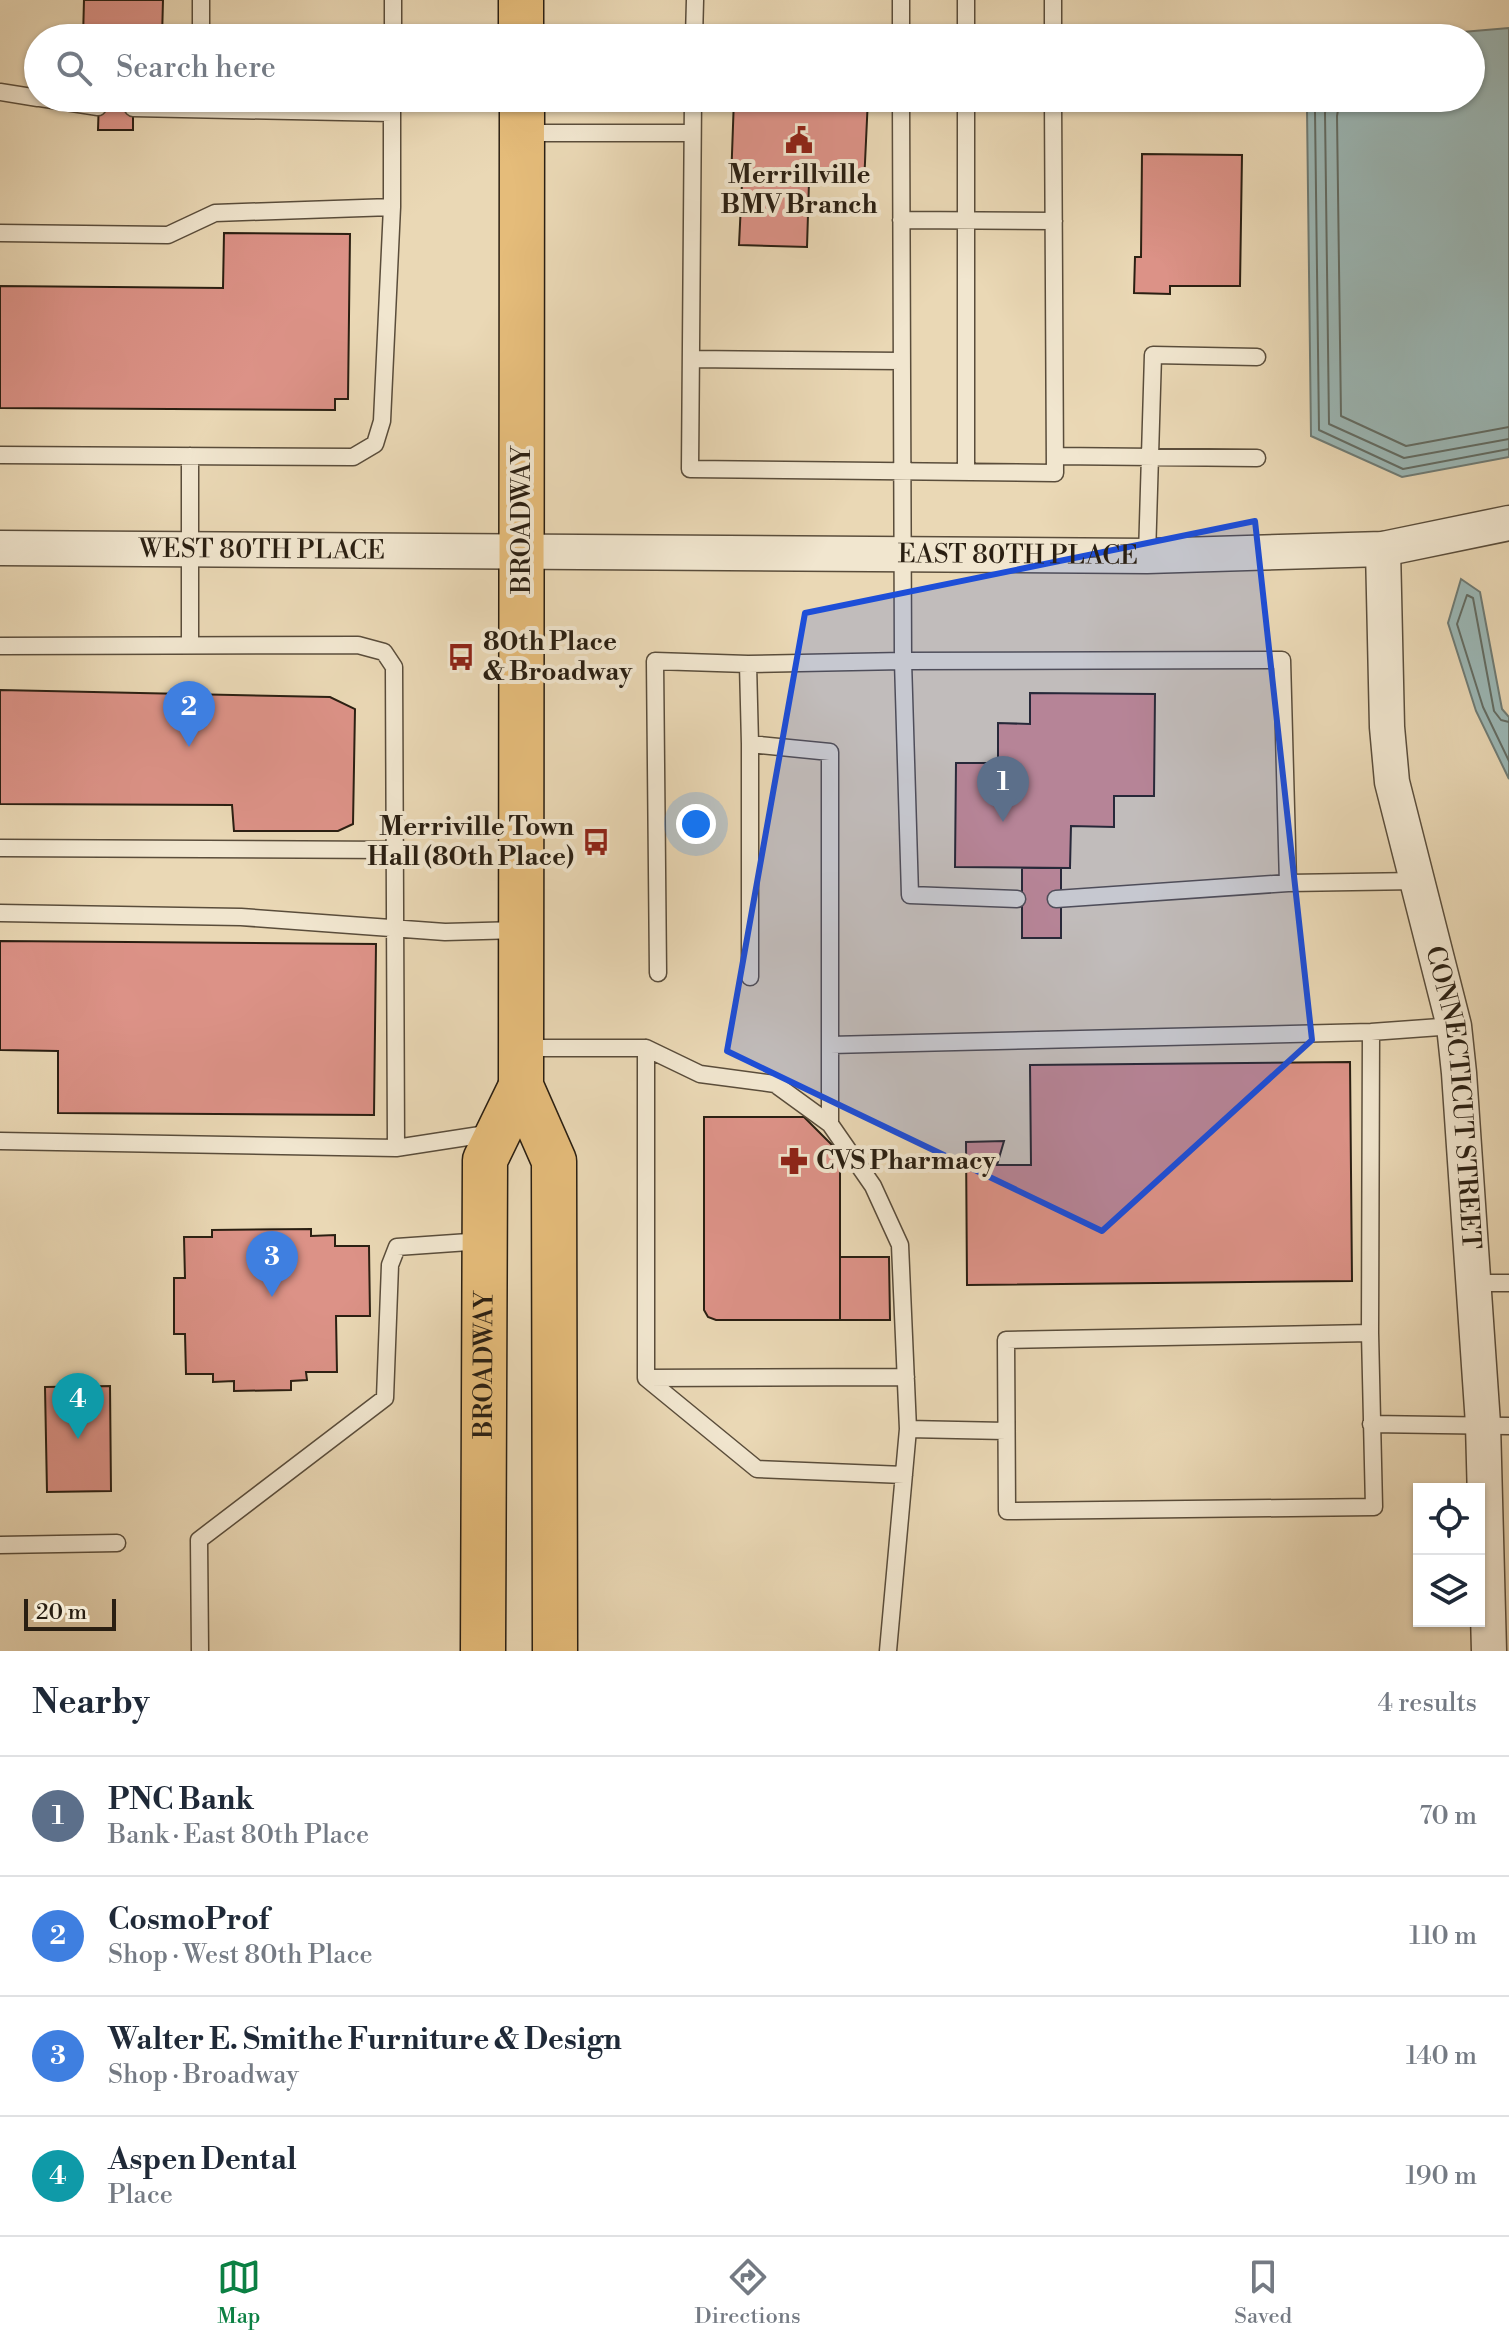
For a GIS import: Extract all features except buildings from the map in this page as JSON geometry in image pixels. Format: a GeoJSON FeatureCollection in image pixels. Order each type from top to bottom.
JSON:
{"type":"FeatureCollection","features":[{"type":"Feature","properties":{"kind":"main road"},"geometry":{"type":"LineString","coordinates":[[521,0],[521,24]]}},
{"type":"Feature","properties":{"kind":"main road","name":"BROADWAY"},"geometry":{"type":"LineString","coordinates":[[522,115],[521,1067],[554,1161],[555,1651]]}},
{"type":"Feature","properties":{"kind":"main road","name":"BROADWAY"},"geometry":{"type":"LineString","coordinates":[[483,1651],[485,1160],[521,1067]]}},
{"type":"Feature","properties":{"kind":"street","name":"EAST 80TH PLACE"},"geometry":{"type":"LineString","coordinates":[[523,551],[1147,556],[1383,549],[1509,523]]}},
{"type":"Feature","properties":{"kind":"street","name":"WEST 80TH PLACE"},"geometry":{"type":"LineString","coordinates":[[0,548],[523,551]]}},
{"type":"Feature","properties":{"kind":"street","name":"CONNECTICUT STREET"},"geometry":{"type":"LineString","coordinates":[[1383,549],[1387,727],[1392,782],[1454,1026],[1492,1283],[1496,1427],[1489,1651]]}},
{"type":"Feature","properties":{"kind":"lane"},"geometry":{"type":"LineString","coordinates":[[201,0],[201,24]]}},
{"type":"Feature","properties":{"kind":"lane"},"geometry":{"type":"LineString","coordinates":[[393,0],[393,24]]}},
{"type":"Feature","properties":{"kind":"lane"},"geometry":{"type":"LineString","coordinates":[[694,24],[695,0]]}},
{"type":"Feature","properties":{"kind":"lane"},"geometry":{"type":"LineString","coordinates":[[901,0],[901,24]]}},
{"type":"Feature","properties":{"kind":"lane"},"geometry":{"type":"LineString","coordinates":[[966,0],[966,24]]}},
{"type":"Feature","properties":{"kind":"lane"},"geometry":{"type":"LineString","coordinates":[[1053,0],[1053,24]]}},
{"type":"Feature","properties":{"kind":"lane"},"geometry":{"type":"LineString","coordinates":[[0,92],[24,96]]}},
{"type":"Feature","properties":{"kind":"lane"},"geometry":{"type":"LineString","coordinates":[[0,455],[353,457],[375,444],[382,421],[392,207],[392,112]]}},
{"type":"Feature","properties":{"kind":"lane"},"geometry":{"type":"LineString","coordinates":[[693,112],[690,469],[1055,473],[1053,112]]}},
{"type":"Feature","properties":{"kind":"lane"},"geometry":{"type":"LineString","coordinates":[[901,112],[903,661],[910,895],[1017,899]]}},
{"type":"Feature","properties":{"kind":"lane"},"geometry":{"type":"LineString","coordinates":[[966,112],[966,472]]}},
{"type":"Feature","properties":{"kind":"lane"},"geometry":{"type":"LineString","coordinates":[[522,115],[692,133]]}},
{"type":"Feature","properties":{"kind":"lane"},"geometry":{"type":"LineString","coordinates":[[0,233],[168,235],[215,213],[392,207]]}},
{"type":"Feature","properties":{"kind":"lane"},"geometry":{"type":"LineString","coordinates":[[901,220],[1054,221]]}},
{"type":"Feature","properties":{"kind":"lane"},"geometry":{"type":"LineString","coordinates":[[1147,556],[1153,355],[1257,357]]}},
{"type":"Feature","properties":{"kind":"lane"},"geometry":{"type":"LineString","coordinates":[[691,359],[901,361]]}},
{"type":"Feature","properties":{"kind":"lane"},"geometry":{"type":"LineString","coordinates":[[190,456],[190,645]]}},
{"type":"Feature","properties":{"kind":"lane"},"geometry":{"type":"LineString","coordinates":[[1055,456],[1257,458]]}},
{"type":"Feature","properties":{"kind":"lane"},"geometry":{"type":"LineString","coordinates":[[0,646],[358,645],[384,652],[394,667],[396,1148]]}},
{"type":"Feature","properties":{"kind":"lane"},"geometry":{"type":"LineString","coordinates":[[658,973],[655,661],[748,664],[1282,660],[1288,883]]}},
{"type":"Feature","properties":{"kind":"lane"},"geometry":{"type":"LineString","coordinates":[[748,664],[750,977]]}},
{"type":"Feature","properties":{"kind":"lane"},"geometry":{"type":"LineString","coordinates":[[750,744],[830,752],[830,1124]]}},
{"type":"Feature","properties":{"kind":"lane"},"geometry":{"type":"LineString","coordinates":[[0,848],[396,850]]}},
{"type":"Feature","properties":{"kind":"lane"},"geometry":{"type":"LineString","coordinates":[[1056,899],[1288,883],[1417,881]]}},
{"type":"Feature","properties":{"kind":"lane"},"geometry":{"type":"LineString","coordinates":[[0,913],[241,917],[397,926],[445,932],[520,930]]}},
{"type":"Feature","properties":{"kind":"lane"},"geometry":{"type":"LineString","coordinates":[[830,1045],[1371,1032],[1454,1026]]}},
{"type":"Feature","properties":{"kind":"lane"},"geometry":{"type":"LineString","coordinates":[[1370,1333],[1006,1340],[1007,1511],[1374,1507],[1370,1333],[1371,1032]]}},
{"type":"Feature","properties":{"kind":"lane"},"geometry":{"type":"LineString","coordinates":[[646,1048],[646,1378]]}},
{"type":"Feature","properties":{"kind":"lane"},"geometry":{"type":"LineString","coordinates":[[521,1067],[646,1048],[700,1074],[775,1084],[830,1124],[873,1186],[900,1245],[908,1429],[888,1651]]}},
{"type":"Feature","properties":{"kind":"lane"},"geometry":{"type":"LineString","coordinates":[[0,1141],[396,1148],[498,1132]]}},
{"type":"Feature","properties":{"kind":"lane"},"geometry":{"type":"LineString","coordinates":[[200,1651],[199,1540],[385,1398],[390,1265],[397,1247],[485,1241]]}},
{"type":"Feature","properties":{"kind":"lane"},"geometry":{"type":"LineString","coordinates":[[646,1378],[906,1377]]}},
{"type":"Feature","properties":{"kind":"lane"},"geometry":{"type":"LineString","coordinates":[[646,1378],[757,1469],[904,1475]]}},
{"type":"Feature","properties":{"kind":"lane"},"geometry":{"type":"LineString","coordinates":[[1371,1424],[1496,1427]]}},
{"type":"Feature","properties":{"kind":"lane"},"geometry":{"type":"LineString","coordinates":[[908,1429],[1006,1431]]}},
{"type":"Feature","properties":{"kind":"lane"},"geometry":{"type":"LineString","coordinates":[[0,1545],[117,1543]]}},
{"type":"Feature","properties":{"kind":"highlighted area"},"geometry":{"type":"Polygon","coordinates":[[[1255,521],[1312,1040],[1102,1231],[727,1051],[805,613],[1255,521]]]}},
{"type":"Feature","properties":{"kind":"water"},"geometry":{"type":"Polygon","coordinates":[[[1509,28],[1509,457],[1402,477],[1311,436],[1307,112],[1485,112],[1485,30],[1509,28]]]}},
{"type":"Feature","properties":{"kind":"water"},"geometry":{"type":"Polygon","coordinates":[[[1461,579],[1480,592],[1502,709],[1509,717],[1509,779],[1476,711],[1448,623],[1461,579]]]}},
{"type":"Feature","properties":{"kind":"place","name":"Merrillville BMV Branch"},"geometry":{"type":"Point","coordinates":[799,140]}},
{"type":"Feature","properties":{"kind":"place","name":"80th Place & Broadway"},"geometry":{"type":"Point","coordinates":[461,657]}},
{"type":"Feature","properties":{"kind":"place","name":"CosmoProf"},"geometry":{"type":"Point","coordinates":[189,747]}},
{"type":"Feature","properties":{"kind":"place","name":"PNC Bank"},"geometry":{"type":"Point","coordinates":[1003,822]}},
{"type":"Feature","properties":{"kind":"place","name":"Merriville Town Hall (80th Place)"},"geometry":{"type":"Point","coordinates":[596,842]}},
{"type":"Feature","properties":{"kind":"place","name":"CVS Pharmacy"},"geometry":{"type":"Point","coordinates":[794,1161]}},
{"type":"Feature","properties":{"kind":"place","name":"Walter E. Smithe Furniture & Design"},"geometry":{"type":"Point","coordinates":[272,1297]}},
{"type":"Feature","properties":{"kind":"place","name":"Aspen Dental"},"geometry":{"type":"Point","coordinates":[78,1439]}}]}
